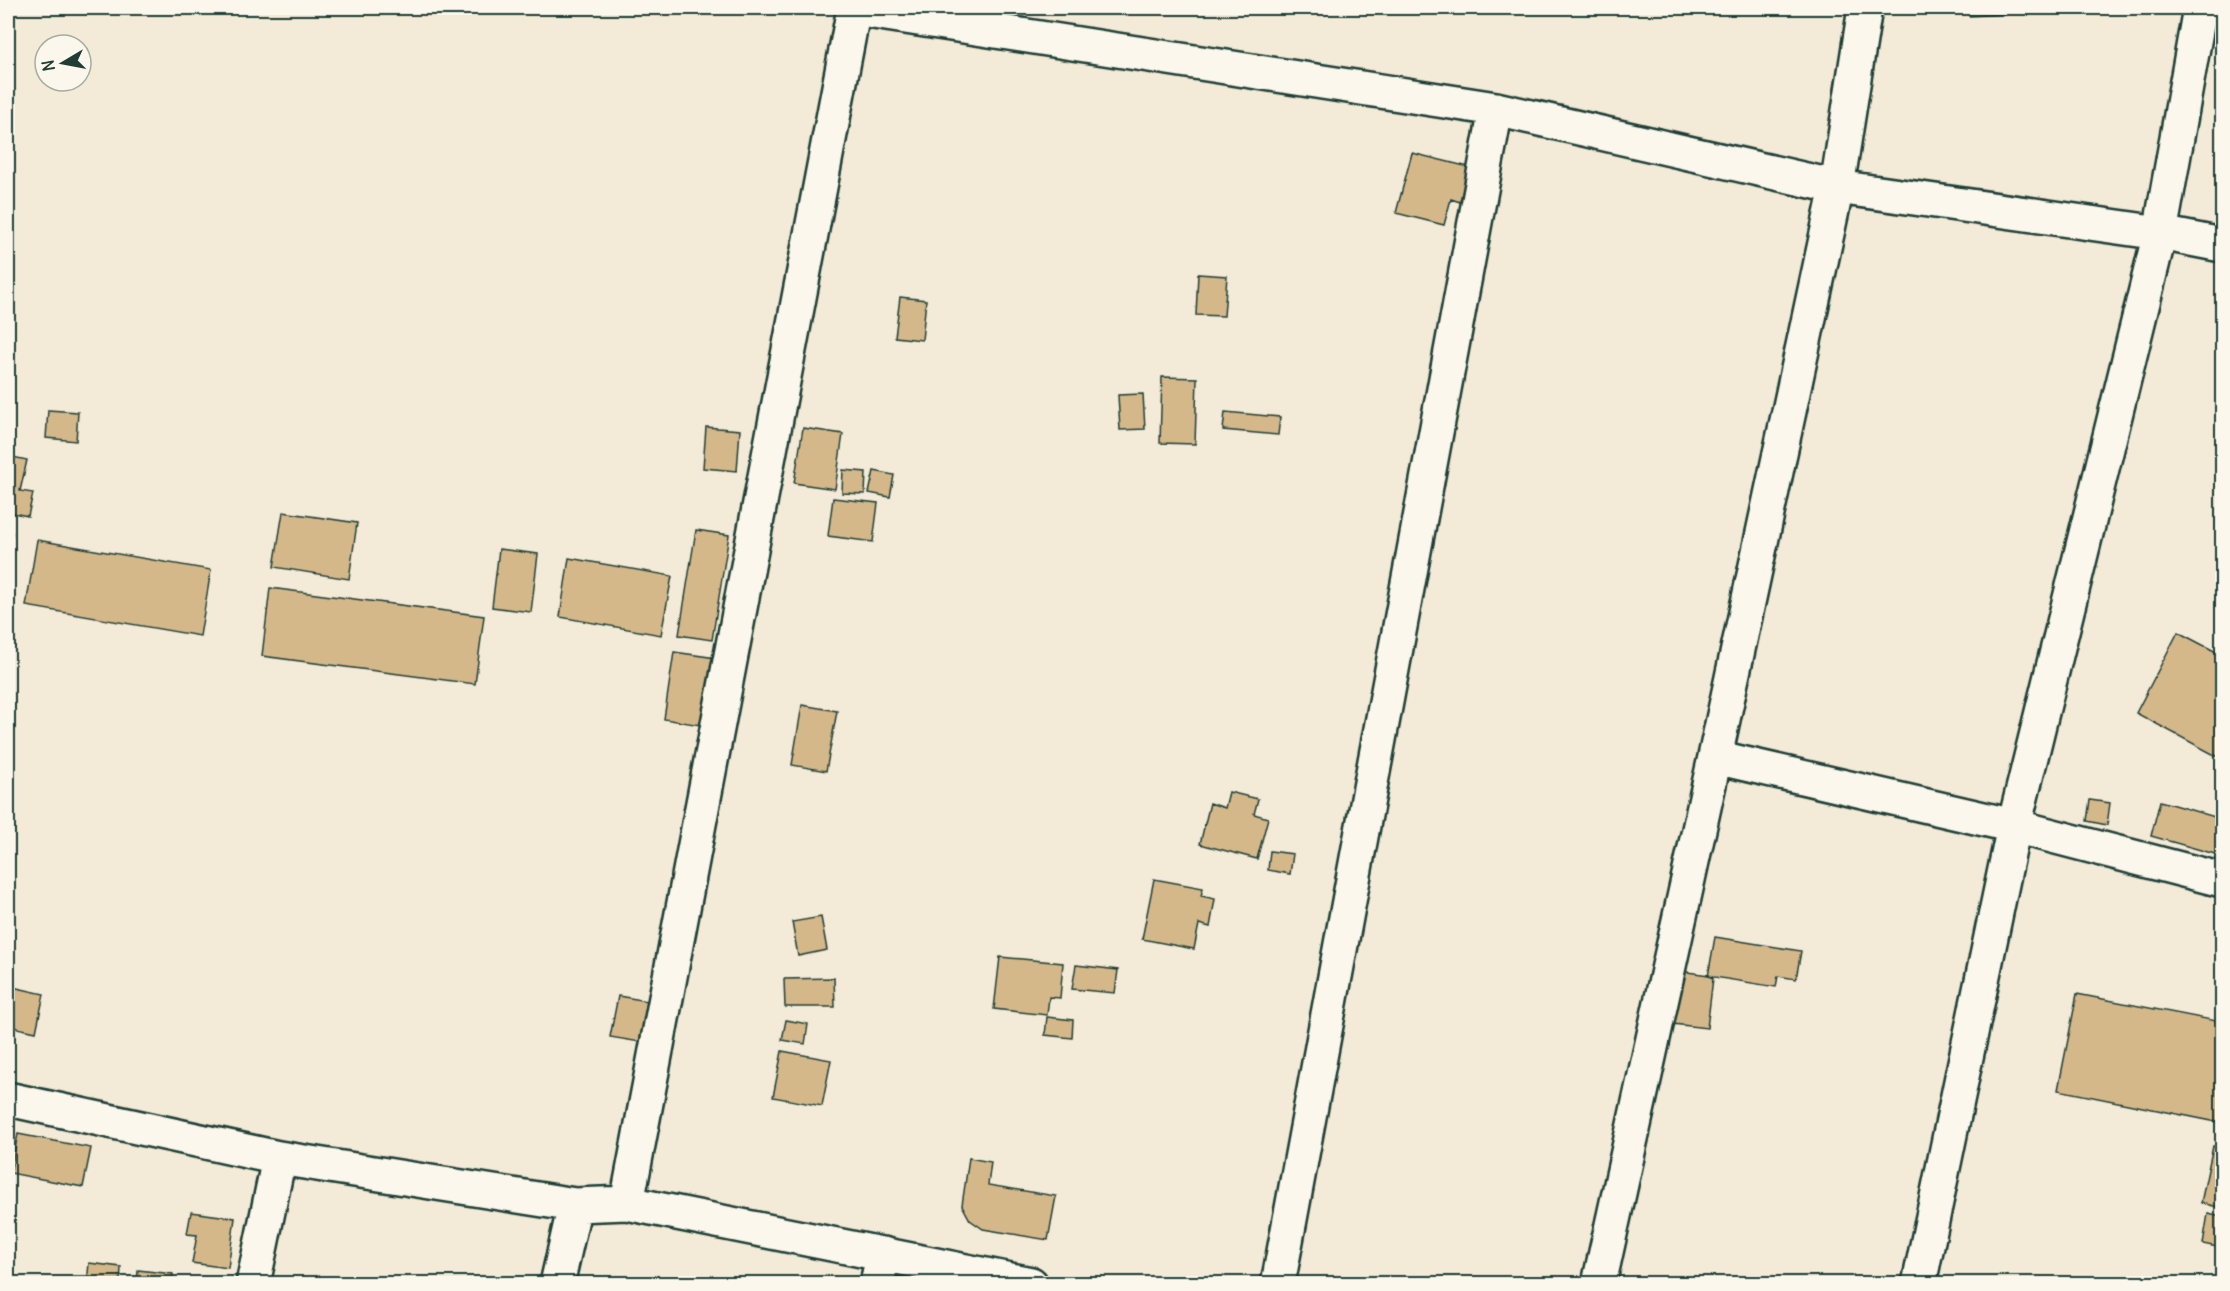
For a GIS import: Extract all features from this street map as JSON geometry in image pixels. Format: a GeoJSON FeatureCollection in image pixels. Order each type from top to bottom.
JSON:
{"type":"FeatureCollection","features":[{"type":"Feature","properties":{"kind":"street"},"geometry":{"type":"LineString","coordinates":[[627,1203],[854,8],[1496,109],[1837,187],[2160,233],[2223,245]]}},
{"type":"Feature","properties":{"kind":"street"},"geometry":{"type":"LineString","coordinates":[[1599,1284],[1837,187],[1865,8]]}},
{"type":"Feature","properties":{"kind":"street"},"geometry":{"type":"LineString","coordinates":[[1919,1284],[2014,826],[2160,233],[2200,8]]}},
{"type":"Feature","properties":{"kind":"street"},"geometry":{"type":"LineString","coordinates":[[1278,1284],[1496,109]]}},
{"type":"Feature","properties":{"kind":"street"},"geometry":{"type":"LineString","coordinates":[[1715,757],[2014,826],[2223,880]]}},
{"type":"Feature","properties":{"kind":"street"},"geometry":{"type":"LineString","coordinates":[[8,1099],[279,1158],[575,1205],[627,1203],[880,1269],[1025,1283]]}},
{"type":"Feature","properties":{"kind":"street"},"geometry":{"type":"LineString","coordinates":[[253,1284],[279,1158]]}},
{"type":"Feature","properties":{"kind":"street"},"geometry":{"type":"LineString","coordinates":[[557,1284],[575,1205]]}},
{"type":"Feature","properties":{"kind":"building"},"geometry":{"type":"Polygon","coordinates":[[[1968,8],[2004,8],[2005,14],[1969,16],[1968,8]]]}},
{"type":"Feature","properties":{"kind":"building"},"geometry":{"type":"Polygon","coordinates":[[[1412,153],[1469,167],[1460,202],[1451,199],[1444,225],[1396,213],[1412,153]]]}},
{"type":"Feature","properties":{"kind":"building"},"geometry":{"type":"Polygon","coordinates":[[[1198,274],[1227,276],[1224,316],[1196,315],[1198,274]]]}},
{"type":"Feature","properties":{"kind":"building"},"geometry":{"type":"Polygon","coordinates":[[[900,297],[926,300],[922,340],[895,337],[900,297]]]}},
{"type":"Feature","properties":{"kind":"building"},"geometry":{"type":"Polygon","coordinates":[[[1162,377],[1197,378],[1195,444],[1160,443],[1162,377]]]}},
{"type":"Feature","properties":{"kind":"building"},"geometry":{"type":"Polygon","coordinates":[[[1143,394],[1145,429],[1120,430],[1118,395],[1143,394]]]}},
{"type":"Feature","properties":{"kind":"building"},"geometry":{"type":"Polygon","coordinates":[[[48,410],[78,412],[76,441],[46,438],[48,410]]]}},
{"type":"Feature","properties":{"kind":"building"},"geometry":{"type":"Polygon","coordinates":[[[1225,412],[1280,417],[1278,435],[1223,430],[1225,412]]]}},
{"type":"Feature","properties":{"kind":"building"},"geometry":{"type":"Polygon","coordinates":[[[706,427],[740,430],[737,471],[703,468],[706,427]]]}},
{"type":"Feature","properties":{"kind":"building"},"geometry":{"type":"Polygon","coordinates":[[[803,428],[843,434],[835,489],[794,483],[803,428]]]}},
{"type":"Feature","properties":{"kind":"building"},"geometry":{"type":"Polygon","coordinates":[[[8,456],[27,460],[20,491],[33,493],[28,516],[8,512],[8,456]]]}},
{"type":"Feature","properties":{"kind":"building"},"geometry":{"type":"Polygon","coordinates":[[[843,470],[866,472],[865,494],[842,493],[843,470]]]}},
{"type":"Feature","properties":{"kind":"building"},"geometry":{"type":"Polygon","coordinates":[[[874,471],[894,475],[890,497],[869,493],[874,471]]]}},
{"type":"Feature","properties":{"kind":"building"},"geometry":{"type":"Polygon","coordinates":[[[833,498],[878,503],[873,542],[828,536],[833,498]]]}},
{"type":"Feature","properties":{"kind":"building"},"geometry":{"type":"Polygon","coordinates":[[[283,512],[357,523],[349,579],[274,567],[283,512]]]}},
{"type":"Feature","properties":{"kind":"building"},"geometry":{"type":"Polygon","coordinates":[[[696,530],[729,535],[712,640],[679,635],[696,530]]]}},
{"type":"Feature","properties":{"kind":"building"},"geometry":{"type":"Polygon","coordinates":[[[8,532],[12,532],[8,564],[8,532]]]}},
{"type":"Feature","properties":{"kind":"building"},"geometry":{"type":"Polygon","coordinates":[[[37,540],[211,570],[200,636],[26,606],[37,540]]]}},
{"type":"Feature","properties":{"kind":"building"},"geometry":{"type":"Polygon","coordinates":[[[499,549],[538,554],[531,612],[492,607],[499,549]]]}},
{"type":"Feature","properties":{"kind":"building"},"geometry":{"type":"Polygon","coordinates":[[[569,558],[672,576],[661,635],[560,617],[569,558]]]}},
{"type":"Feature","properties":{"kind":"building"},"geometry":{"type":"Polygon","coordinates":[[[270,588],[484,616],[475,684],[262,656],[270,588]]]}},
{"type":"Feature","properties":{"kind":"building"},"geometry":{"type":"Polygon","coordinates":[[[2178,632],[2222,655],[2222,759],[2136,713],[2178,632]]]}},
{"type":"Feature","properties":{"kind":"building"},"geometry":{"type":"Polygon","coordinates":[[[674,652],[716,658],[706,726],[664,719],[674,652]]]}},
{"type":"Feature","properties":{"kind":"building"},"geometry":{"type":"Polygon","coordinates":[[[802,705],[837,711],[826,771],[792,765],[802,705]]]}},
{"type":"Feature","properties":{"kind":"building"},"geometry":{"type":"Polygon","coordinates":[[[1229,792],[1258,799],[1254,814],[1268,818],[1257,859],[1200,844],[1210,803],[1225,808],[1229,792]]]}},
{"type":"Feature","properties":{"kind":"building"},"geometry":{"type":"Polygon","coordinates":[[[2090,800],[2110,803],[2107,825],[2087,821],[2090,800]]]}},
{"type":"Feature","properties":{"kind":"building"},"geometry":{"type":"Polygon","coordinates":[[[2160,801],[2222,819],[2222,856],[2151,836],[2160,801]]]}},
{"type":"Feature","properties":{"kind":"building"},"geometry":{"type":"Polygon","coordinates":[[[1270,851],[1293,854],[1290,874],[1268,870],[1270,851]]]}},
{"type":"Feature","properties":{"kind":"building"},"geometry":{"type":"Polygon","coordinates":[[[1154,879],[1203,888],[1201,896],[1215,899],[1210,927],[1199,924],[1194,949],[1142,939],[1154,879]]]}},
{"type":"Feature","properties":{"kind":"building"},"geometry":{"type":"Polygon","coordinates":[[[821,917],[827,950],[798,956],[792,922],[821,917]]]}},
{"type":"Feature","properties":{"kind":"building"},"geometry":{"type":"Polygon","coordinates":[[[1715,937],[1801,951],[1796,979],[1778,976],[1776,987],[1708,976],[1715,937]]]}},
{"type":"Feature","properties":{"kind":"building"},"geometry":{"type":"Polygon","coordinates":[[[1000,957],[1063,963],[1060,998],[1049,997],[1047,1015],[994,1009],[1000,957]]]}},
{"type":"Feature","properties":{"kind":"building"},"geometry":{"type":"Polygon","coordinates":[[[1076,965],[1118,970],[1115,993],[1072,989],[1076,965]]]}},
{"type":"Feature","properties":{"kind":"building"},"geometry":{"type":"Polygon","coordinates":[[[1680,971],[1709,975],[1713,978],[1707,1028],[1673,1024],[1680,971]]]}},
{"type":"Feature","properties":{"kind":"building"},"geometry":{"type":"Polygon","coordinates":[[[834,978],[835,1007],[785,1007],[784,979],[834,978]]]}},
{"type":"Feature","properties":{"kind":"building"},"geometry":{"type":"Polygon","coordinates":[[[8,986],[44,994],[36,1032],[8,1026],[8,986]]]}},
{"type":"Feature","properties":{"kind":"building"},"geometry":{"type":"Polygon","coordinates":[[[2077,994],[2222,1022],[2222,1123],[2058,1090],[2077,994]]]}},
{"type":"Feature","properties":{"kind":"building"},"geometry":{"type":"Polygon","coordinates":[[[618,996],[660,1003],[652,1044],[610,1037],[618,996]]]}},
{"type":"Feature","properties":{"kind":"building"},"geometry":{"type":"Polygon","coordinates":[[[1047,1017],[1073,1020],[1072,1038],[1045,1035],[1047,1017]]]}},
{"type":"Feature","properties":{"kind":"building"},"geometry":{"type":"Polygon","coordinates":[[[786,1020],[808,1024],[805,1044],[782,1040],[786,1020]]]}},
{"type":"Feature","properties":{"kind":"building"},"geometry":{"type":"Polygon","coordinates":[[[782,1051],[831,1060],[822,1106],[773,1097],[782,1051]]]}},
{"type":"Feature","properties":{"kind":"building"},"geometry":{"type":"Polygon","coordinates":[[[18,1134],[91,1148],[83,1187],[10,1173],[18,1134]]]}},
{"type":"Feature","properties":{"kind":"building"},"geometry":{"type":"Polygon","coordinates":[[[2213,1146],[2222,1148],[2222,1208],[2201,1203],[2213,1146]]]}},
{"type":"Feature","properties":{"kind":"building"},"geometry":{"type":"Polygon","coordinates":[[[969,1158],[991,1162],[988,1185],[1056,1196],[1048,1240],[983,1229],[970,1220],[962,1205],[969,1158]]]}},
{"type":"Feature","properties":{"kind":"building"},"geometry":{"type":"Polygon","coordinates":[[[191,1212],[235,1218],[228,1268],[192,1263],[197,1235],[187,1234],[191,1212]]]}},
{"type":"Feature","properties":{"kind":"building"},"geometry":{"type":"Polygon","coordinates":[[[2208,1214],[2222,1217],[2222,1248],[2203,1244],[2208,1214]]]}},
{"type":"Feature","properties":{"kind":"building"},"geometry":{"type":"Polygon","coordinates":[[[89,1263],[121,1267],[120,1284],[87,1284],[89,1263]]]}},
{"type":"Feature","properties":{"kind":"building"},"geometry":{"type":"Polygon","coordinates":[[[138,1270],[173,1274],[172,1284],[137,1284],[138,1270]]]}}]}
